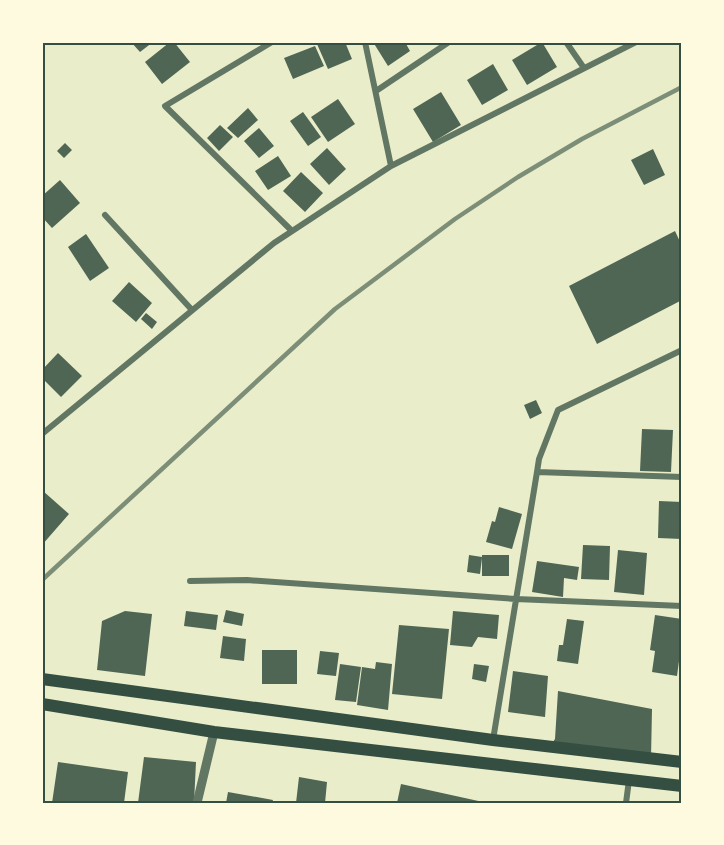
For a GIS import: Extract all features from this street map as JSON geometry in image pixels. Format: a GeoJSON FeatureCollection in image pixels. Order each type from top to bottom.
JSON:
{"type":"FeatureCollection","features":[{"type":"Feature","properties":{"kind":"highway"},"geometry":{"type":"LineString","coordinates":[[42,678],[493,740],[682,762]]}},
{"type":"Feature","properties":{"kind":"highway"},"geometry":{"type":"LineString","coordinates":[[42,704],[214,732],[682,786]]}},
{"type":"Feature","properties":{"kind":"street"},"geometry":{"type":"LineString","coordinates":[[272,42],[165,106],[292,231]]}},
{"type":"Feature","properties":{"kind":"street"},"geometry":{"type":"LineString","coordinates":[[365,42],[391,166]]}},
{"type":"Feature","properties":{"kind":"street"},"geometry":{"type":"LineString","coordinates":[[376,91],[449,42]]}},
{"type":"Feature","properties":{"kind":"street"},"geometry":{"type":"LineString","coordinates":[[566,42],[584,68]]}},
{"type":"Feature","properties":{"kind":"street"},"geometry":{"type":"LineString","coordinates":[[42,434],[274,243],[292,231],[391,166],[636,42]]}},
{"type":"Feature","properties":{"kind":"street"},"geometry":{"type":"LineString","coordinates":[[105,215],[192,310]]}},
{"type":"Feature","properties":{"kind":"street"},"geometry":{"type":"LineString","coordinates":[[493,740],[539,459],[558,410],[682,350]]}},
{"type":"Feature","properties":{"kind":"street"},"geometry":{"type":"LineString","coordinates":[[537,472],[682,477]]}},
{"type":"Feature","properties":{"kind":"street"},"geometry":{"type":"LineString","coordinates":[[190,581],[247,580],[516,599],[682,606]]}},
{"type":"Feature","properties":{"kind":"street"},"geometry":{"type":"LineString","coordinates":[[197,803],[214,732]]}},
{"type":"Feature","properties":{"kind":"street"},"geometry":{"type":"LineString","coordinates":[[626,803],[629,780]]}},
{"type":"Feature","properties":{"kind":"building"},"geometry":{"type":"Polygon","coordinates":[[[131,42],[153,42],[140,52],[131,42]]]}},
{"type":"Feature","properties":{"kind":"building"},"geometry":{"type":"Polygon","coordinates":[[[170,42],[174,42],[190,62],[162,84],[145,62],[170,42]]]}},
{"type":"Feature","properties":{"kind":"building"},"geometry":{"type":"Polygon","coordinates":[[[345,42],[352,59],[328,69],[317,44],[345,42]]]}},
{"type":"Feature","properties":{"kind":"building"},"geometry":{"type":"Polygon","coordinates":[[[373,42],[405,42],[410,51],[388,66],[373,42]]]}},
{"type":"Feature","properties":{"kind":"building"},"geometry":{"type":"Polygon","coordinates":[[[542,42],[557,67],[527,85],[512,60],[542,42]]]}},
{"type":"Feature","properties":{"kind":"building"},"geometry":{"type":"Polygon","coordinates":[[[315,46],[324,66],[293,79],[284,58],[315,46]]]}},
{"type":"Feature","properties":{"kind":"building"},"geometry":{"type":"Polygon","coordinates":[[[493,64],[508,90],[482,105],[467,80],[493,64]]]}},
{"type":"Feature","properties":{"kind":"building"},"geometry":{"type":"Polygon","coordinates":[[[441,92],[461,125],[433,142],[413,109],[441,92]]]}},
{"type":"Feature","properties":{"kind":"building"},"geometry":{"type":"Polygon","coordinates":[[[338,99],[355,124],[328,142],[311,117],[338,99]]]}},
{"type":"Feature","properties":{"kind":"building"},"geometry":{"type":"Polygon","coordinates":[[[248,108],[258,120],[238,138],[227,128],[248,108]]]}},
{"type":"Feature","properties":{"kind":"building"},"geometry":{"type":"Polygon","coordinates":[[[303,112],[321,137],[308,146],[290,121],[303,112]]]}},
{"type":"Feature","properties":{"kind":"building"},"geometry":{"type":"Polygon","coordinates":[[[220,125],[233,137],[219,151],[207,138],[220,125]]]}},
{"type":"Feature","properties":{"kind":"building"},"geometry":{"type":"Polygon","coordinates":[[[259,128],[274,146],[259,158],[244,141],[259,128]]]}},
{"type":"Feature","properties":{"kind":"building"},"geometry":{"type":"Polygon","coordinates":[[[65,143],[72,150],[64,158],[57,151],[65,143]]]}},
{"type":"Feature","properties":{"kind":"building"},"geometry":{"type":"Polygon","coordinates":[[[327,148],[346,169],[329,185],[310,164],[327,148]]]}},
{"type":"Feature","properties":{"kind":"building"},"geometry":{"type":"Polygon","coordinates":[[[653,149],[665,175],[644,185],[631,160],[653,149]]]}},
{"type":"Feature","properties":{"kind":"building"},"geometry":{"type":"Polygon","coordinates":[[[278,156],[291,176],[268,190],[255,171],[278,156]]]}},
{"type":"Feature","properties":{"kind":"building"},"geometry":{"type":"Polygon","coordinates":[[[301,172],[323,193],[305,212],[283,191],[301,172]]]}},
{"type":"Feature","properties":{"kind":"building"},"geometry":{"type":"Polygon","coordinates":[[[60,180],[80,203],[52,228],[42,217],[42,196],[60,180]]]}},
{"type":"Feature","properties":{"kind":"building"},"geometry":{"type":"Polygon","coordinates":[[[675,231],[682,246],[682,300],[597,344],[569,286],[675,231]]]}},
{"type":"Feature","properties":{"kind":"building"},"geometry":{"type":"Polygon","coordinates":[[[86,234],[109,268],[90,281],[68,247],[86,234]]]}},
{"type":"Feature","properties":{"kind":"building"},"geometry":{"type":"Polygon","coordinates":[[[129,282],[152,303],[136,322],[112,301],[129,282]]]}},
{"type":"Feature","properties":{"kind":"building"},"geometry":{"type":"Polygon","coordinates":[[[146,313],[157,322],[152,329],[141,319],[146,313]]]}},
{"type":"Feature","properties":{"kind":"building"},"geometry":{"type":"Polygon","coordinates":[[[58,353],[82,376],[61,397],[42,378],[42,370],[58,353]]]}},
{"type":"Feature","properties":{"kind":"building"},"geometry":{"type":"Polygon","coordinates":[[[536,400],[542,413],[530,419],[524,405],[536,400]]]}},
{"type":"Feature","properties":{"kind":"building"},"geometry":{"type":"Polygon","coordinates":[[[642,429],[673,430],[671,472],[640,471],[642,429]]]}},
{"type":"Feature","properties":{"kind":"building"},"geometry":{"type":"Polygon","coordinates":[[[43,491],[69,514],[42,545],[42,493],[43,491]]]}},
{"type":"Feature","properties":{"kind":"building"},"geometry":{"type":"Polygon","coordinates":[[[659,501],[682,502],[682,539],[658,538],[659,501]]]}},
{"type":"Feature","properties":{"kind":"building"},"geometry":{"type":"Polygon","coordinates":[[[499,507],[522,514],[512,549],[486,542],[499,507]]]}},
{"type":"Feature","properties":{"kind":"building"},"geometry":{"type":"Polygon","coordinates":[[[583,545],[610,546],[609,580],[581,579],[583,545]]]}},
{"type":"Feature","properties":{"kind":"building"},"geometry":{"type":"Polygon","coordinates":[[[618,550],[647,553],[644,595],[614,592],[618,550]]]}},
{"type":"Feature","properties":{"kind":"building"},"geometry":{"type":"Polygon","coordinates":[[[469,555],[482,557],[482,555],[509,555],[509,576],[482,576],[482,558],[480,574],[467,572],[469,555]]]}},
{"type":"Feature","properties":{"kind":"building"},"geometry":{"type":"Polygon","coordinates":[[[537,561],[579,567],[577,580],[564,578],[563,597],[532,592],[537,561]]]}},
{"type":"Feature","properties":{"kind":"building"},"geometry":{"type":"Polygon","coordinates":[[[226,610],[244,614],[242,626],[223,622],[226,610]]]}},
{"type":"Feature","properties":{"kind":"building"},"geometry":{"type":"Polygon","coordinates":[[[125,611],[152,614],[145,676],[97,670],[102,621],[125,611]]]}},
{"type":"Feature","properties":{"kind":"building"},"geometry":{"type":"Polygon","coordinates":[[[186,611],[218,615],[216,630],[184,626],[186,611]]]}},
{"type":"Feature","properties":{"kind":"building"},"geometry":{"type":"Polygon","coordinates":[[[453,611],[499,615],[497,639],[478,637],[472,647],[450,645],[453,611]]]}},
{"type":"Feature","properties":{"kind":"building"},"geometry":{"type":"Polygon","coordinates":[[[655,615],[682,619],[677,676],[652,672],[655,651],[650,650],[655,615]]]}},
{"type":"Feature","properties":{"kind":"building"},"geometry":{"type":"Polygon","coordinates":[[[567,619],[584,621],[578,664],[557,661],[559,645],[563,645],[567,619]]]}},
{"type":"Feature","properties":{"kind":"building"},"geometry":{"type":"Polygon","coordinates":[[[399,625],[449,629],[442,699],[392,694],[399,625]]]}},
{"type":"Feature","properties":{"kind":"building"},"geometry":{"type":"Polygon","coordinates":[[[223,636],[246,639],[244,661],[220,658],[223,636]]]}},
{"type":"Feature","properties":{"kind":"building"},"geometry":{"type":"Polygon","coordinates":[[[262,650],[297,650],[297,684],[262,684],[262,650]]]}},
{"type":"Feature","properties":{"kind":"building"},"geometry":{"type":"Polygon","coordinates":[[[320,651],[339,653],[336,676],[317,674],[320,651]]]}},
{"type":"Feature","properties":{"kind":"building"},"geometry":{"type":"Polygon","coordinates":[[[376,662],[392,664],[388,710],[357,705],[362,667],[375,669],[376,662]]]}},
{"type":"Feature","properties":{"kind":"building"},"geometry":{"type":"Polygon","coordinates":[[[340,664],[361,667],[356,702],[335,700],[340,664]]]}},
{"type":"Feature","properties":{"kind":"building"},"geometry":{"type":"Polygon","coordinates":[[[474,664],[489,666],[486,682],[472,679],[474,664]]]}},
{"type":"Feature","properties":{"kind":"building"},"geometry":{"type":"Polygon","coordinates":[[[513,671],[548,676],[545,717],[508,712],[513,671]]]}},
{"type":"Feature","properties":{"kind":"building"},"geometry":{"type":"Polygon","coordinates":[[[558,691],[652,709],[651,758],[550,746],[555,739],[558,691]]]}},
{"type":"Feature","properties":{"kind":"building"},"geometry":{"type":"Polygon","coordinates":[[[144,757],[196,762],[194,803],[138,803],[144,757]]]}},
{"type":"Feature","properties":{"kind":"building"},"geometry":{"type":"Polygon","coordinates":[[[58,762],[128,772],[124,803],[52,803],[58,762]]]}},
{"type":"Feature","properties":{"kind":"building"},"geometry":{"type":"Polygon","coordinates":[[[299,777],[327,782],[325,803],[296,803],[299,777]]]}},
{"type":"Feature","properties":{"kind":"building"},"geometry":{"type":"Polygon","coordinates":[[[401,784],[483,802],[483,803],[397,803],[401,784]]]}},
{"type":"Feature","properties":{"kind":"building"},"geometry":{"type":"Polygon","coordinates":[[[228,792],[273,800],[272,803],[226,803],[228,792]]]}},
{"type":"Feature","properties":{"kind":"railway"},"geometry":{"type":"LineString","coordinates":[[42,580],[335,309],[455,219],[518,177],[582,139],[682,87]]}}]}
